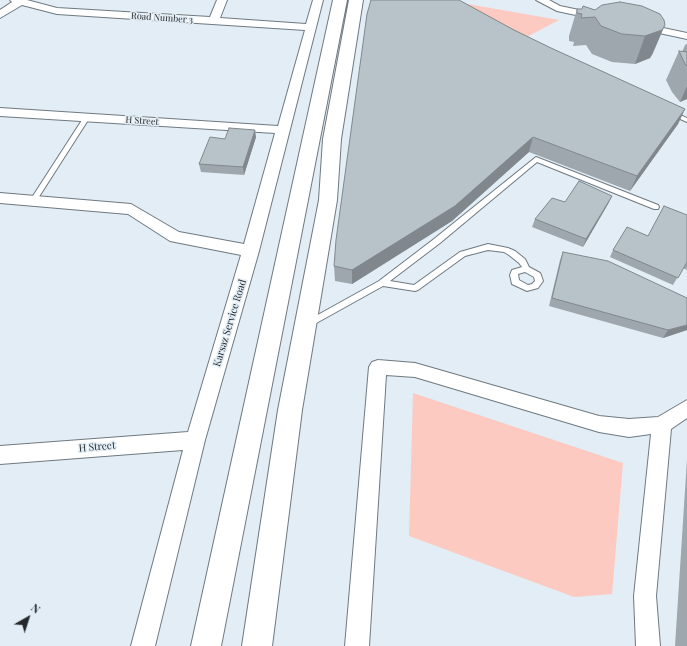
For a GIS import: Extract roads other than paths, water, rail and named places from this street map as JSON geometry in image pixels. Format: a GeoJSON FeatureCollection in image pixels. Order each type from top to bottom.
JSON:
{"type":"FeatureCollection","features":[{"type":"Feature","properties":{"kind":"highway"},"geometry":{"type":"LineString","coordinates":[[257,646],[290,410],[328,200],[344,1]]}},
{"type":"Feature","properties":{"kind":"highway"},"geometry":{"type":"LineString","coordinates":[[206,646],[344,1]]}},
{"type":"Feature","properties":{"kind":"street"},"geometry":{"type":"LineString","coordinates":[[214,21],[222,0]]}},
{"type":"Feature","properties":{"kind":"street","name":"Karsaz Service Road"},"geometry":{"type":"LineString","coordinates":[[143,646],[194,440],[251,251],[318,0]]}},
{"type":"Feature","properties":{"kind":"street"},"geometry":{"type":"LineString","coordinates":[[541,0],[557,8],[610,19]]}},
{"type":"Feature","properties":{"kind":"street"},"geometry":{"type":"LineString","coordinates":[[0,15],[18,1]]}},
{"type":"Feature","properties":{"kind":"street","name":"Road Number 3"},"geometry":{"type":"LineString","coordinates":[[18,1],[58,11],[310,27]]}},
{"type":"Feature","properties":{"kind":"street"},"geometry":{"type":"LineString","coordinates":[[626,22],[687,36]]}},
{"type":"Feature","properties":{"kind":"street","name":"H Street"},"geometry":{"type":"LineString","coordinates":[[0,112],[283,130]]}},
{"type":"Feature","properties":{"kind":"street"},"geometry":{"type":"LineString","coordinates":[[0,198],[130,209],[175,237],[251,251]]}},
{"type":"Feature","properties":{"kind":"street"},"geometry":{"type":"LineString","coordinates":[[357,646],[378,367],[415,370],[599,424],[629,428],[662,425],[686,411]]}},
{"type":"Feature","properties":{"kind":"street"},"geometry":{"type":"LineString","coordinates":[[648,646],[645,596],[662,425]]}},
{"type":"Feature","properties":{"kind":"street","name":"H Street"},"geometry":{"type":"LineString","coordinates":[[0,455],[194,440]]}},
{"type":"Feature","properties":{"kind":"lane"},"geometry":{"type":"LineString","coordinates":[[666,110],[687,120]]}},
{"type":"Feature","properties":{"kind":"lane"},"geometry":{"type":"LineString","coordinates":[[33,201],[87,117]]}},
{"type":"Feature","properties":{"kind":"lane"},"geometry":{"type":"LineString","coordinates":[[305,326],[382,283],[437,241],[536,159],[656,207]]}},
{"type":"Feature","properties":{"kind":"lane"},"geometry":{"type":"LineString","coordinates":[[382,283],[415,288],[463,254],[488,247],[505,250],[512,253],[522,261],[526,269]]}}]}
